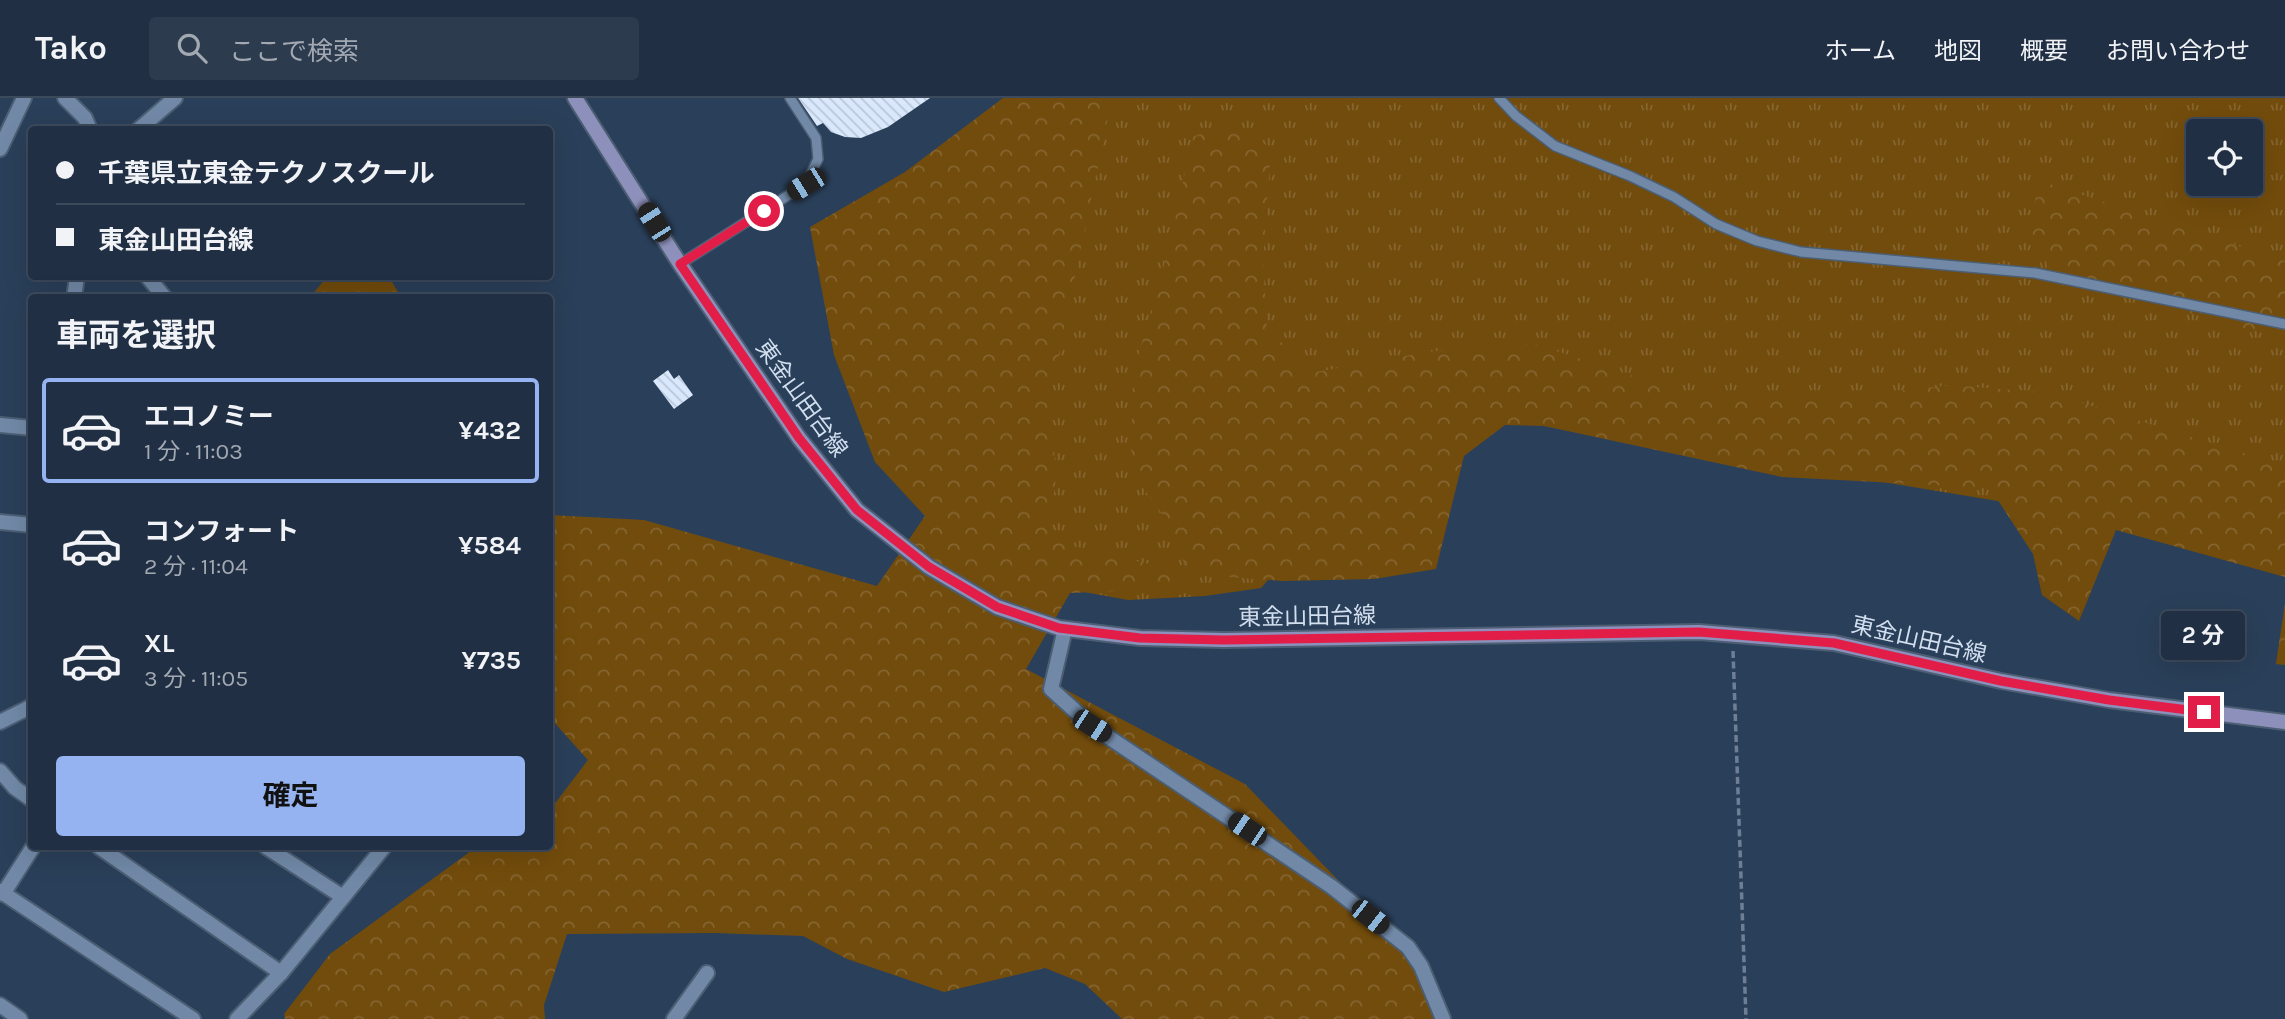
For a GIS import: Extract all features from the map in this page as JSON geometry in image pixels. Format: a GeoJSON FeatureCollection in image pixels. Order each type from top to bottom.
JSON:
{"type":"FeatureCollection","features":[{"type":"Feature","properties":{"kind":"main road","name":"東金山田台線"},"geometry":{"type":"LineString","coordinates":[[575,98],[680,264],[799,438],[857,510],[929,567],[997,607],[1065,629],[1140,638],[1224,640],[1699,632],[1834,643],[2001,681],[2109,700],[2285,722]]}},
{"type":"Feature","properties":{"kind":"street"},"geometry":{"type":"LineString","coordinates":[[0,149],[24,98]]}},
{"type":"Feature","properties":{"kind":"street"},"geometry":{"type":"LineString","coordinates":[[65,98],[85,118],[88,126]]}},
{"type":"Feature","properties":{"kind":"street"},"geometry":{"type":"LineString","coordinates":[[143,126],[175,98]]}},
{"type":"Feature","properties":{"kind":"street"},"geometry":{"type":"LineString","coordinates":[[150,280],[162,294]]}},
{"type":"Feature","properties":{"kind":"street"},"geometry":{"type":"LineString","coordinates":[[0,425],[28,428]]}},
{"type":"Feature","properties":{"kind":"street"},"geometry":{"type":"LineString","coordinates":[[0,522],[28,525]]}},
{"type":"Feature","properties":{"kind":"street"},"geometry":{"type":"LineString","coordinates":[[1065,629],[1051,689],[1092,726],[1332,887],[1408,947],[1421,966],[1443,1019]]}},
{"type":"Feature","properties":{"kind":"street"},"geometry":{"type":"LineString","coordinates":[[0,722],[28,708]]}},
{"type":"Feature","properties":{"kind":"street"},"geometry":{"type":"LineString","coordinates":[[0,771],[15,788],[28,797]]}},
{"type":"Feature","properties":{"kind":"street"},"geometry":{"type":"LineString","coordinates":[[31,850],[1,892],[192,1019]]}},
{"type":"Feature","properties":{"kind":"street"},"geometry":{"type":"LineString","coordinates":[[103,850],[281,974]]}},
{"type":"Feature","properties":{"kind":"street"},"geometry":{"type":"LineString","coordinates":[[271,850],[343,897]]}},
{"type":"Feature","properties":{"kind":"street"},"geometry":{"type":"LineString","coordinates":[[237,1019],[281,974],[382,850]]}},
{"type":"Feature","properties":{"kind":"street"},"geometry":{"type":"LineString","coordinates":[[674,1019],[707,973]]}},
{"type":"Feature","properties":{"kind":"street"},"geometry":{"type":"LineString","coordinates":[[0,1005],[20,1019]]}},
{"type":"Feature","properties":{"kind":"lane"},"geometry":{"type":"LineString","coordinates":[[680,264],[806,184],[818,159],[816,138],[790,98]]}},
{"type":"Feature","properties":{"kind":"lane"},"geometry":{"type":"LineString","coordinates":[[1499,98],[1516,116],[1555,146],[1630,176],[1674,197],[1716,223],[1757,241],[1801,252],[2035,273],[2285,324]]}},
{"type":"Feature","properties":{"kind":"path"},"geometry":{"type":"LineString","coordinates":[[1733,635],[1746,1019]]}},
{"type":"Feature","properties":{"kind":"green space"},"geometry":{"type":"Polygon","coordinates":[[[1003,98],[1112,98],[1047,411],[1057,469],[1048,540],[1149,564],[1188,588],[1070,593],[1026,669],[1245,784],[1421,966],[1442,1019],[1122,1019],[1085,984],[1045,968],[944,992],[847,959],[803,936],[715,933],[567,934],[544,1005],[545,1019],[285,1019],[284,1014],[330,954],[472,850],[553,850],[553,806],[588,760],[553,721],[553,515],[644,520],[877,586],[925,516],[875,462],[834,355],[810,227],[905,172],[1003,98]]]}},
{"type":"Feature","properties":{"kind":"green space"},"geometry":{"type":"Polygon","coordinates":[[[1087,98],[2285,98],[2285,564],[2070,513],[1502,419],[1340,496],[1261,588],[1205,596],[1128,600],[1051,586],[1035,512],[1048,362],[1087,98]]]}},
{"type":"Feature","properties":{"kind":"green space"},"geometry":{"type":"Polygon","coordinates":[[[1230,123],[1271,148],[1263,261],[1267,327],[1310,373],[1434,351],[1535,344],[1685,393],[1835,399],[1951,385],[2050,393],[2285,466],[2285,577],[2116,530],[2079,621],[2042,595],[2033,554],[1990,488],[1782,477],[1544,426],[1505,425],[1464,456],[1436,569],[1374,579],[1282,581],[1189,574],[1164,517],[1131,471],[1133,374],[1171,240],[1192,137],[1230,123]]]}},
{"type":"Feature","properties":{"kind":"green space"},"geometry":{"type":"Polygon","coordinates":[[[2040,181],[2285,261],[2285,339],[2054,277],[2028,228],[2040,181]]]}},
{"type":"Feature","properties":{"kind":"green space"},"geometry":{"type":"Polygon","coordinates":[[[325,280],[391,280],[399,294],[313,294],[325,280]]]}},
{"type":"Feature","properties":{"kind":"green space"},"geometry":{"type":"Polygon","coordinates":[[[2285,603],[2285,665],[2276,664],[2285,603]]]}},
{"type":"Feature","properties":{"kind":"building"},"geometry":{"type":"Polygon","coordinates":[[[798,98],[930,98],[888,127],[861,138],[845,137],[831,132],[823,123],[817,126],[798,98]]]}},
{"type":"Feature","properties":{"kind":"building"},"geometry":{"type":"Polygon","coordinates":[[[668,370],[674,379],[679,375],[693,395],[674,409],[653,381],[668,370]]]}},
{"type":"Feature","properties":{"kind":"route"},"geometry":{"type":"LineString","coordinates":[[764,211],[680,264],[799,438],[857,510],[929,567],[997,607],[1059,628],[1140,638],[1224,640],[1699,632],[1834,643],[2001,681],[2109,700],[2204,712]]}}]}
